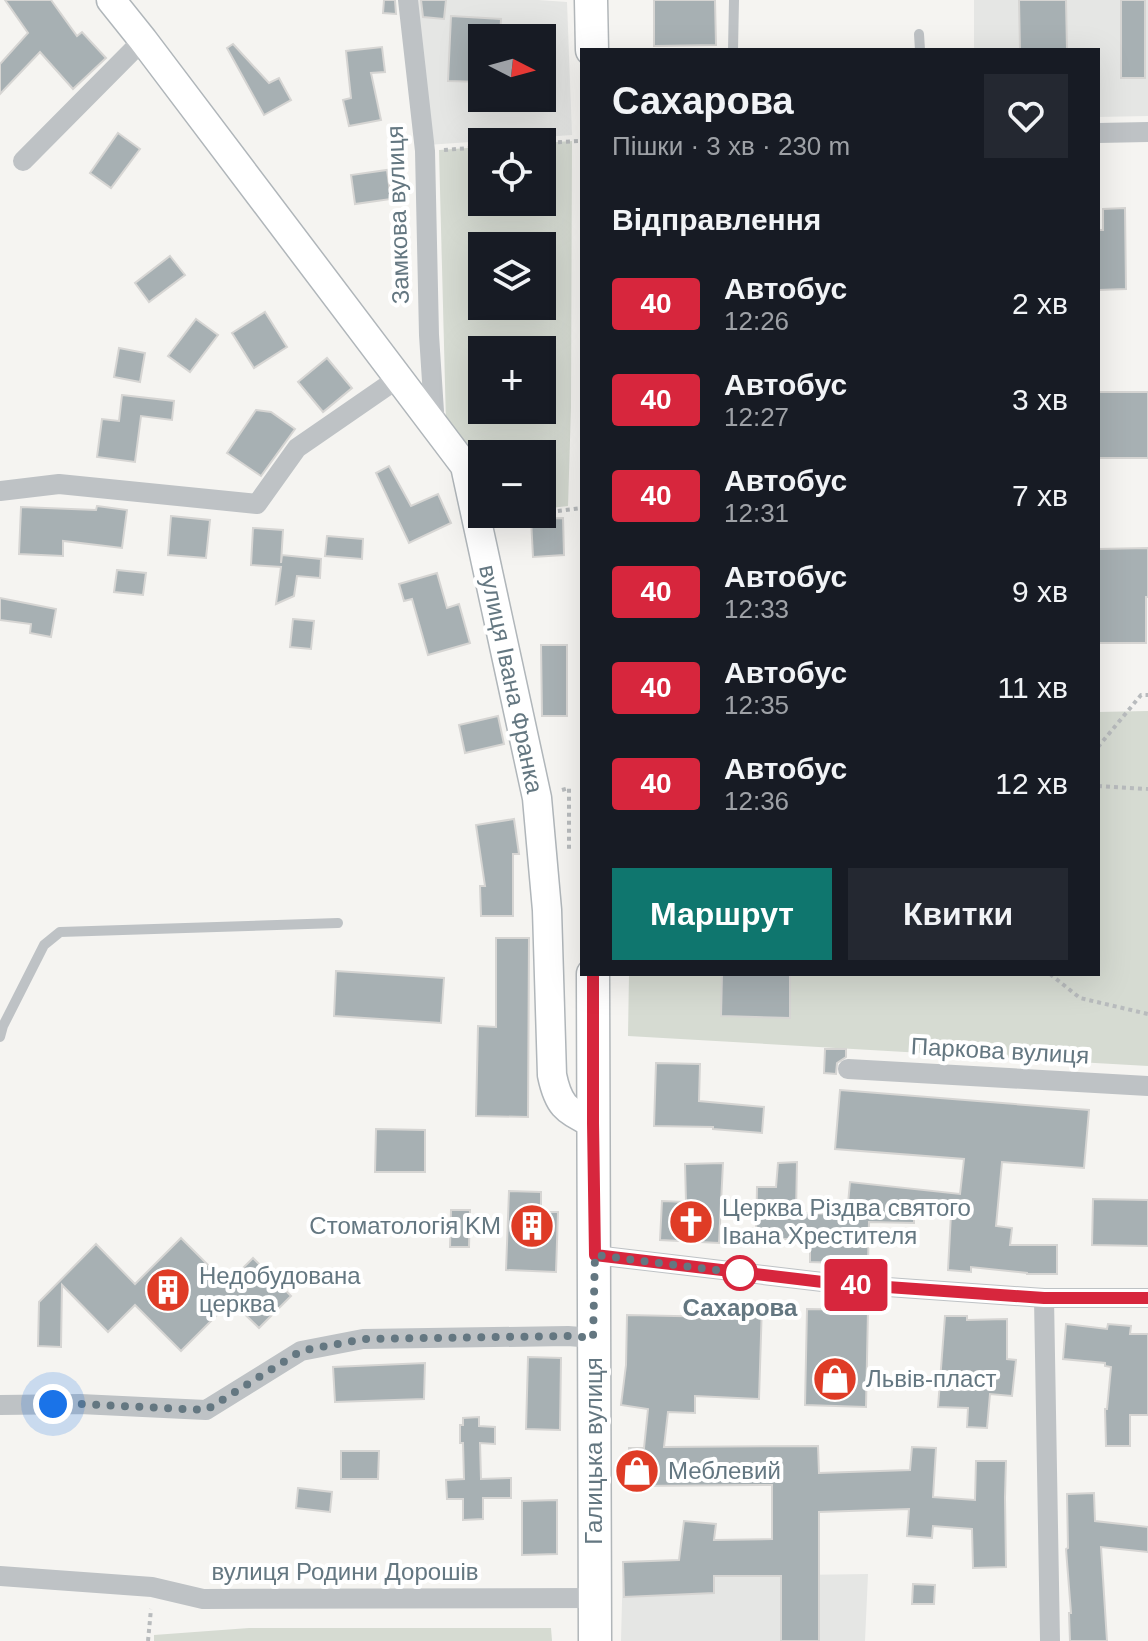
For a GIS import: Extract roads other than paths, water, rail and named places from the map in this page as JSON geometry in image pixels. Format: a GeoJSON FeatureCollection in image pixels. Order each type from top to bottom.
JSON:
{"type":"FeatureCollection","features":[{"type":"Feature","properties":{"kind":"main road"},"geometry":{"type":"LineString","coordinates":[[591,0],[592,48]]}},
{"type":"Feature","properties":{"kind":"main road","name":"Галицька вулиця"},"geometry":{"type":"LineString","coordinates":[[593,976],[595,1641]]}},
{"type":"Feature","properties":{"kind":"street","name":"вулиця Івана Франка"},"geometry":{"type":"LineString","coordinates":[[111,0],[465,466],[537,798],[547,910],[554,1086],[557,1097],[568,1109],[593,1123]]}},
{"type":"Feature","properties":{"kind":"street","name":"Замкова вулиця"},"geometry":{"type":"LineString","coordinates":[[408,0],[425,151],[429,335],[435,427]]}},
{"type":"Feature","properties":{"kind":"street"},"geometry":{"type":"LineString","coordinates":[[23,161],[143,40]]}},
{"type":"Feature","properties":{"kind":"street"},"geometry":{"type":"LineString","coordinates":[[1100,133],[1148,132]]}},
{"type":"Feature","properties":{"kind":"street"},"geometry":{"type":"LineString","coordinates":[[0,491],[59,484],[257,504],[297,448],[397,379]]}},
{"type":"Feature","properties":{"kind":"street","name":"Паркова вулиця"},"geometry":{"type":"LineString","coordinates":[[848,1069],[1148,1086]]}},
{"type":"Feature","properties":{"kind":"street"},"geometry":{"type":"LineString","coordinates":[[595,1255],[831,1283],[1044,1298],[1148,1298]]}},
{"type":"Feature","properties":{"kind":"street"},"geometry":{"type":"LineString","coordinates":[[1044,1298],[1050,1641]]}},
{"type":"Feature","properties":{"kind":"street"},"geometry":{"type":"LineString","coordinates":[[0,1405],[80,1404],[206,1410],[301,1351],[363,1339],[593,1338]]}},
{"type":"Feature","properties":{"kind":"street","name":"вулиця Родини Дорошів"},"geometry":{"type":"LineString","coordinates":[[0,1576],[152,1587],[203,1599],[595,1598]]}},
{"type":"Feature","properties":{"kind":"lane"},"geometry":{"type":"LineString","coordinates":[[733,48],[734,0]]}},
{"type":"Feature","properties":{"kind":"lane"},"geometry":{"type":"LineString","coordinates":[[919,34],[920,48]]}},
{"type":"Feature","properties":{"kind":"lane"},"geometry":{"type":"LineString","coordinates":[[0,1037],[44,945],[60,932],[338,923]]}},
{"type":"Feature","properties":{"kind":"place","name":"Церква Різдва святого Івана Хрестителя"},"geometry":{"type":"Point","coordinates":[691,1222]}},
{"type":"Feature","properties":{"kind":"place","name":"Стоматологія KM"},"geometry":{"type":"Point","coordinates":[532,1226]}},
{"type":"Feature","properties":{"kind":"place","name":"Сахарова"},"geometry":{"type":"Point","coordinates":[740,1273]}},
{"type":"Feature","properties":{"kind":"place","name":"Недобудована церква"},"geometry":{"type":"Point","coordinates":[168,1290]}},
{"type":"Feature","properties":{"kind":"place","name":"Львів-пласт"},"geometry":{"type":"Point","coordinates":[835,1379]}},
{"type":"Feature","properties":{"kind":"place","name":"Меблевий"},"geometry":{"type":"Point","coordinates":[637,1471]}}]}
